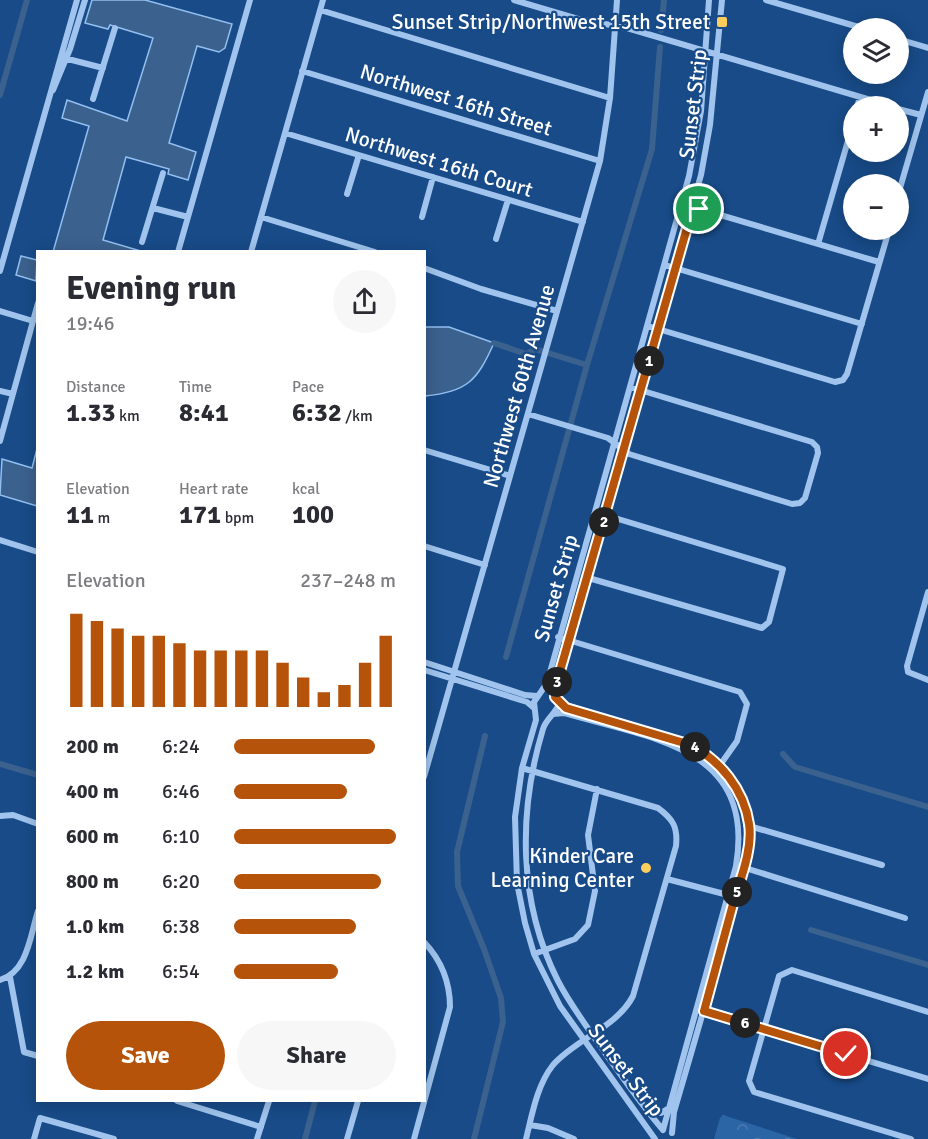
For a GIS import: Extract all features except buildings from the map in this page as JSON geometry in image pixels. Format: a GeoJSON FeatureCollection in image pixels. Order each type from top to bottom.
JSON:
{"type":"FeatureCollection","features":[{"type":"Feature","properties":{"kind":"street"},"geometry":{"type":"LineString","coordinates":[[63,58],[77,0]]}},
{"type":"Feature","properties":{"kind":"street"},"geometry":{"type":"LineString","coordinates":[[0,271],[51,95],[85,0]]}},
{"type":"Feature","properties":{"kind":"street"},"geometry":{"type":"LineString","coordinates":[[179,250],[250,0]]}},
{"type":"Feature","properties":{"kind":"street"},"geometry":{"type":"LineString","coordinates":[[252,250],[322,0]]}},
{"type":"Feature","properties":{"kind":"street"},"geometry":{"type":"LineString","coordinates":[[514,0],[578,19],[615,25],[853,96]]}},
{"type":"Feature","properties":{"kind":"street","name":"Northwest 60th Avenue"},"geometry":{"type":"LineString","coordinates":[[426,770],[600,161],[610,98],[617,0]]}},
{"type":"Feature","properties":{"kind":"street","name":"Sunset Strip"},"geometry":{"type":"LineString","coordinates":[[539,695],[547,683],[558,637],[683,204],[695,149],[710,0]]}},
{"type":"Feature","properties":{"kind":"street","name":"Sunset Strip"},"geometry":{"type":"LineString","coordinates":[[556,699],[556,685],[693,207],[704,158],[713,97],[722,0]]}},
{"type":"Feature","properties":{"kind":"street"},"geometry":{"type":"LineString","coordinates":[[766,0],[843,22]]}},
{"type":"Feature","properties":{"kind":"street"},"geometry":{"type":"LineString","coordinates":[[320,10],[610,98]]}},
{"type":"Feature","properties":{"kind":"street"},"geometry":{"type":"LineString","coordinates":[[93,99],[115,28]]}},
{"type":"Feature","properties":{"kind":"street"},"geometry":{"type":"LineString","coordinates":[[909,42],[928,48]]}},
{"type":"Feature","properties":{"kind":"street"},"geometry":{"type":"LineString","coordinates":[[63,58],[103,68]]}},
{"type":"Feature","properties":{"kind":"street","name":"Northwest 16th Street"},"geometry":{"type":"LineString","coordinates":[[302,71],[600,161]]}},
{"type":"Feature","properties":{"kind":"street"},"geometry":{"type":"LineString","coordinates":[[904,174],[928,92]]}},
{"type":"Feature","properties":{"kind":"street"},"geometry":{"type":"LineString","coordinates":[[702,96],[713,97]]}},
{"type":"Feature","properties":{"kind":"street"},"geometry":{"type":"LineString","coordinates":[[909,112],[921,115]]}},
{"type":"Feature","properties":{"kind":"street","name":"Northwest 16th Court"},"geometry":{"type":"LineString","coordinates":[[285,133],[583,222]]}},
{"type":"Feature","properties":{"kind":"street"},"geometry":{"type":"LineString","coordinates":[[347,194],[359,155]]}},
{"type":"Feature","properties":{"kind":"street"},"geometry":{"type":"LineString","coordinates":[[818,244],[843,158]]}},
{"type":"Feature","properties":{"kind":"street"},"geometry":{"type":"LineString","coordinates":[[142,242],[162,173]]}},
{"type":"Feature","properties":{"kind":"street"},"geometry":{"type":"LineString","coordinates":[[422,217],[433,177]]}},
{"type":"Feature","properties":{"kind":"street"},"geometry":{"type":"LineString","coordinates":[[496,239],[508,200]]}},
{"type":"Feature","properties":{"kind":"street"},"geometry":{"type":"LineString","coordinates":[[683,204],[879,262]]}},
{"type":"Feature","properties":{"kind":"street"},"geometry":{"type":"LineString","coordinates":[[153,208],[188,217]]}},
{"type":"Feature","properties":{"kind":"street"},"geometry":{"type":"LineString","coordinates":[[261,217],[368,250]]}},
{"type":"Feature","properties":{"kind":"street"},"geometry":{"type":"LineString","coordinates":[[648,326],[835,382],[843,380],[848,374],[886,240]]}},
{"type":"Feature","properties":{"kind":"street"},"geometry":{"type":"LineString","coordinates":[[665,266],[862,324]]}},
{"type":"Feature","properties":{"kind":"street"},"geometry":{"type":"LineString","coordinates":[[426,269],[466,284],[557,311]]}},
{"type":"Feature","properties":{"kind":"street"},"geometry":{"type":"LineString","coordinates":[[0,441],[36,310]]}},
{"type":"Feature","properties":{"kind":"street"},"geometry":{"type":"LineString","coordinates":[[0,311],[33,321]]}},
{"type":"Feature","properties":{"kind":"street"},"geometry":{"type":"LineString","coordinates":[[528,414],[608,438],[624,452],[792,504],[800,503],[806,498],[817,447],[812,442],[630,387]]}},
{"type":"Feature","properties":{"kind":"street"},"geometry":{"type":"LineString","coordinates":[[0,391],[13,394]]}},
{"type":"Feature","properties":{"kind":"street"},"geometry":{"type":"LineString","coordinates":[[426,451],[510,476]]}},
{"type":"Feature","properties":{"kind":"street"},"geometry":{"type":"LineString","coordinates":[[577,575],[762,628],[769,622],[783,569],[595,512]]}},
{"type":"Feature","properties":{"kind":"street"},"geometry":{"type":"LineString","coordinates":[[0,540],[36,551]]}},
{"type":"Feature","properties":{"kind":"street"},"geometry":{"type":"LineString","coordinates":[[426,547],[485,565]]}},
{"type":"Feature","properties":{"kind":"street"},"geometry":{"type":"LineString","coordinates":[[928,592],[907,666],[908,672],[928,680]]}},
{"type":"Feature","properties":{"kind":"street"},"geometry":{"type":"LineString","coordinates":[[558,637],[740,692],[747,704],[736,741],[718,769]]}},
{"type":"Feature","properties":{"kind":"street"},"geometry":{"type":"LineString","coordinates":[[426,663],[525,695],[550,693],[568,708],[691,745],[708,755],[737,791],[750,825],[744,868],[663,1130],[655,1139]]}},
{"type":"Feature","properties":{"kind":"street"},"geometry":{"type":"LineString","coordinates":[[426,671],[527,702],[543,716],[564,713],[673,746],[692,753],[718,769],[740,826],[736,866],[674,1112],[674,1136],[663,1130]]}},
{"type":"Feature","properties":{"kind":"street"},"geometry":{"type":"LineString","coordinates":[[535,710],[539,695]]}},
{"type":"Feature","properties":{"kind":"street"},"geometry":{"type":"LineString","coordinates":[[553,714],[556,699]]}},
{"type":"Feature","properties":{"kind":"street","name":"Sunset Strip"},"geometry":{"type":"LineString","coordinates":[[535,710],[536,722],[522,768],[515,817],[517,883],[534,954],[554,996],[582,1040],[655,1139]]}},
{"type":"Feature","properties":{"kind":"street","name":"Sunset Strip"},"geometry":{"type":"LineString","coordinates":[[553,714],[544,727],[532,771],[525,831],[528,880],[544,950],[568,999],[591,1034],[663,1130]]}},
{"type":"Feature","properties":{"kind":"street"},"geometry":{"type":"LineString","coordinates":[[522,768],[658,808],[669,816],[677,835],[667,879],[633,996],[622,1013],[582,1040],[552,1067],[542,1083],[526,1139]]}},
{"type":"Feature","properties":{"kind":"street"},"geometry":{"type":"LineString","coordinates":[[534,954],[575,939],[588,925],[595,891],[588,836],[597,789]]}},
{"type":"Feature","properties":{"kind":"street"},"geometry":{"type":"LineString","coordinates":[[0,816],[13,815],[36,823]]}},
{"type":"Feature","properties":{"kind":"street"},"geometry":{"type":"LineString","coordinates":[[740,826],[750,825],[882,865]]}},
{"type":"Feature","properties":{"kind":"street"},"geometry":{"type":"LineString","coordinates":[[736,866],[905,918]]}},
{"type":"Feature","properties":{"kind":"street"},"geometry":{"type":"LineString","coordinates":[[667,879],[728,895]]}},
{"type":"Feature","properties":{"kind":"street"},"geometry":{"type":"LineString","coordinates":[[517,883],[528,880]]}},
{"type":"Feature","properties":{"kind":"street"},"geometry":{"type":"LineString","coordinates":[[0,980],[10,977],[22,962],[36,917]]}},
{"type":"Feature","properties":{"kind":"street"},"geometry":{"type":"LineString","coordinates":[[426,945],[444,971],[450,988],[450,1007],[426,1095]]}},
{"type":"Feature","properties":{"kind":"street"},"geometry":{"type":"LineString","coordinates":[[910,1139],[754,1092],[749,1081],[779,976],[784,972],[792,970],[928,1012]]}},
{"type":"Feature","properties":{"kind":"street"},"geometry":{"type":"LineString","coordinates":[[10,977],[24,1052],[36,1055]]}},
{"type":"Feature","properties":{"kind":"street"},"geometry":{"type":"LineString","coordinates":[[700,1010],[928,1079]]}},
{"type":"Feature","properties":{"kind":"street"},"geometry":{"type":"LineString","coordinates":[[257,1139],[269,1102]]}},
{"type":"Feature","properties":{"kind":"street"},"geometry":{"type":"LineString","coordinates":[[347,1139],[358,1102]]}},
{"type":"Feature","properties":{"kind":"street"},"geometry":{"type":"LineString","coordinates":[[414,1139],[424,1102]]}},
{"type":"Feature","properties":{"kind":"street"},"geometry":{"type":"LineString","coordinates":[[197,1104],[261,1127]]}},
{"type":"Feature","properties":{"kind":"street"},"geometry":{"type":"LineString","coordinates":[[646,1109],[661,1113],[670,1107]]}},
{"type":"Feature","properties":{"kind":"street"},"geometry":{"type":"LineString","coordinates":[[34,1139],[40,1118],[87,1135],[114,1139]]}},
{"type":"Feature","properties":{"kind":"street"},"geometry":{"type":"LineString","coordinates":[[530,1125],[548,1128],[574,1139]]}},
{"type":"Feature","properties":{"kind":"green space"},"geometry":{"type":"Polygon","coordinates":[[[723,1115],[797,1139],[714,1139],[723,1115]]]}},
{"type":"Feature","properties":{"kind":"green space"},"geometry":{"type":"Polygon","coordinates":[[[718,1126],[744,1134],[742,1139],[715,1139],[718,1126]]]}},
{"type":"Feature","properties":{"kind":"shaded area"},"geometry":{"type":"Polygon","coordinates":[[[92,0],[145,0],[232,24],[225,48],[219,52],[197,46],[169,143],[196,152],[188,180],[168,174],[169,169],[126,157],[103,240],[137,250],[54,250],[89,126],[62,118],[67,100],[127,121],[153,38],[110,25],[108,29],[85,23],[92,0]]]}},
{"type":"Feature","properties":{"kind":"shaded area"},"geometry":{"type":"Polygon","coordinates":[[[21,256],[36,260],[36,281],[16,275],[21,256]]]}},
{"type":"Feature","properties":{"kind":"shaded area"},"geometry":{"type":"Polygon","coordinates":[[[426,327],[449,327],[494,343],[482,367],[469,382],[439,394],[426,396],[426,327]]]}},
{"type":"Feature","properties":{"kind":"shaded area"},"geometry":{"type":"Polygon","coordinates":[[[36,453],[36,506],[0,495],[2,459],[32,468],[36,453]]]}},
{"type":"Feature","properties":{"kind":"waterway"},"geometry":{"type":"LineString","coordinates":[[0,95],[27,0]]}},
{"type":"Feature","properties":{"kind":"waterway"},"geometry":{"type":"LineString","coordinates":[[661,30],[664,0]]}},
{"type":"Feature","properties":{"kind":"waterway"},"geometry":{"type":"LineString","coordinates":[[506,657],[587,365],[652,149],[660,47]]}},
{"type":"Feature","properties":{"kind":"waterway"},"geometry":{"type":"LineString","coordinates":[[494,343],[526,354],[535,349],[587,365]]}},
{"type":"Feature","properties":{"kind":"waterway"},"geometry":{"type":"LineString","coordinates":[[474,1139],[503,1022],[501,998],[458,886],[457,852],[485,736]]}},
{"type":"Feature","properties":{"kind":"waterway"},"geometry":{"type":"LineString","coordinates":[[783,754],[795,767],[928,807]]}},
{"type":"Feature","properties":{"kind":"waterway"},"geometry":{"type":"LineString","coordinates":[[0,764],[36,774]]}},
{"type":"Feature","properties":{"kind":"waterway"},"geometry":{"type":"LineString","coordinates":[[811,930],[928,965]]}},
{"type":"Feature","properties":{"kind":"waterway"},"geometry":{"type":"LineString","coordinates":[[305,1139],[315,1102]]}},
{"type":"Feature","properties":{"kind":"place","name":"Sunset Strip/Northwest 15th Street"},"geometry":{"type":"Point","coordinates":[722,22]}},
{"type":"Feature","properties":{"kind":"place","name":"Kinder Care Learning Center"},"geometry":{"type":"Point","coordinates":[646,868]}},
{"type":"Feature","properties":{"kind":"route"},"geometry":{"type":"LineString","coordinates":[[699,209],[693,207],[556,685],[555,697],[566,708],[691,745],[708,755],[720,766],[737,791],[750,825],[744,868],[704,1011],[846,1054]]}}]}
